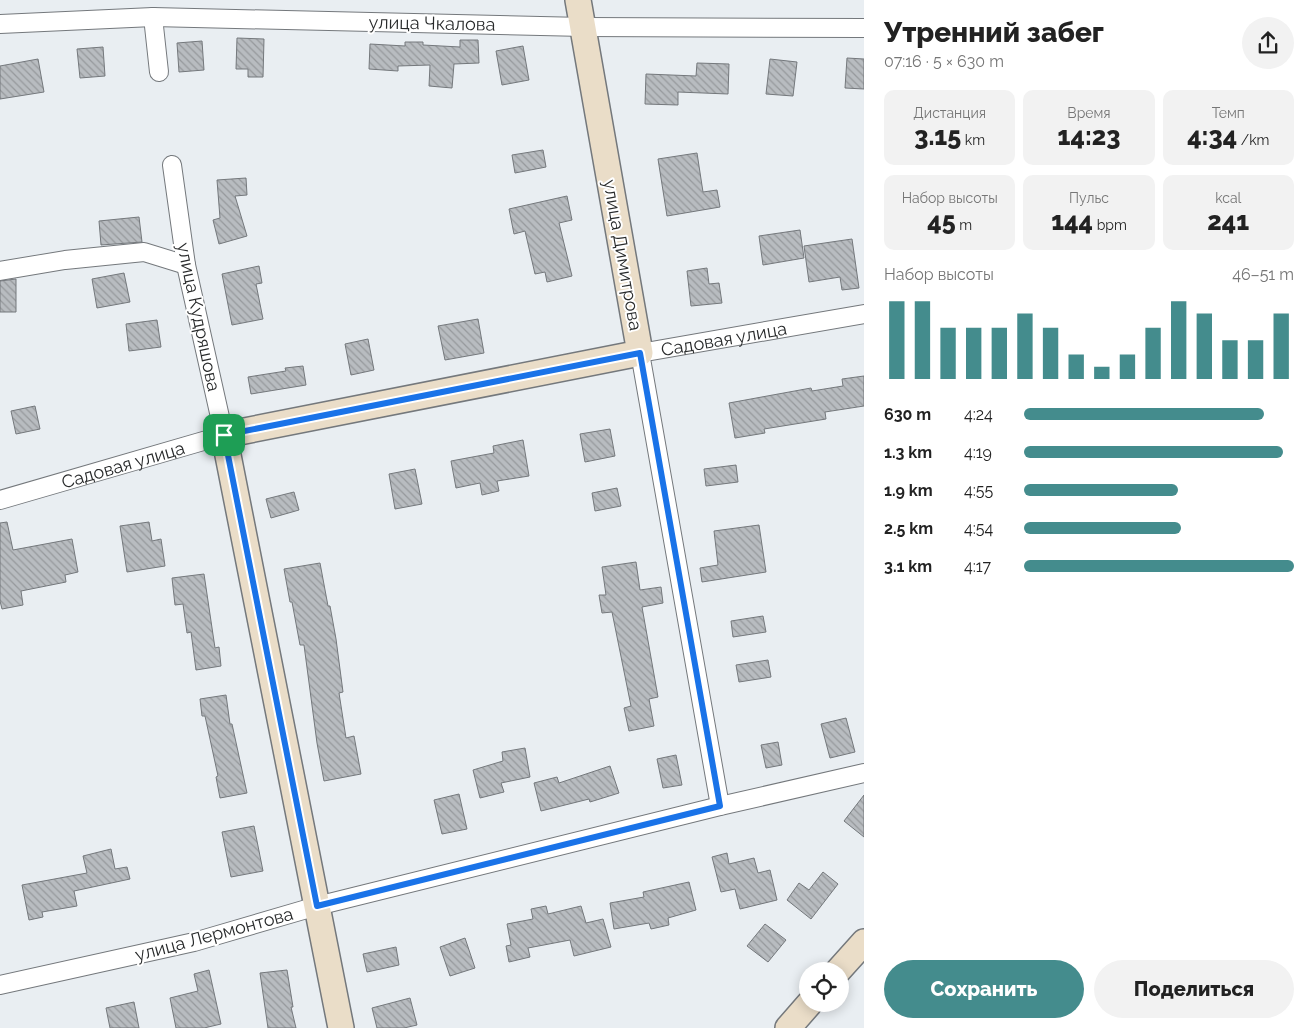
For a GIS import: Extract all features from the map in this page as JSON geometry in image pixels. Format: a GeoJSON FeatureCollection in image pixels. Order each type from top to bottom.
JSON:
{"type":"FeatureCollection","features":[{"type":"Feature","properties":{"kind":"street","name":"улица Димитрова"},"geometry":{"type":"LineString","coordinates":[[578,0],[720,806]]}},
{"type":"Feature","properties":{"kind":"street","name":"улица Чкалова"},"geometry":{"type":"LineString","coordinates":[[0,24],[152,17],[584,27],[864,28]]}},
{"type":"Feature","properties":{"kind":"street"},"geometry":{"type":"LineString","coordinates":[[152,17],[159,72]]}},
{"type":"Feature","properties":{"kind":"street","name":"улица Кудряшова"},"geometry":{"type":"LineString","coordinates":[[172,165],[186,265],[224,435],[341,1028]]}},
{"type":"Feature","properties":{"kind":"street"},"geometry":{"type":"LineString","coordinates":[[0,271],[64,260],[144,252],[186,265]]}},
{"type":"Feature","properties":{"kind":"street","name":"Садовая улица"},"geometry":{"type":"LineString","coordinates":[[0,500],[224,435],[640,353],[864,314]]}},
{"type":"Feature","properties":{"kind":"street","name":"улица Лермонтова"},"geometry":{"type":"LineString","coordinates":[[0,985],[194,942],[317,906],[864,772]]}},
{"type":"Feature","properties":{"kind":"street"},"geometry":{"type":"LineString","coordinates":[[846,962],[864,942]]}},
{"type":"Feature","properties":{"kind":"street"},"geometry":{"type":"LineString","coordinates":[[788,1028],[802,1012]]}},
{"type":"Feature","properties":{"kind":"building"},"geometry":{"type":"Polygon","coordinates":[[[237,38],[264,39],[263,77],[248,77],[248,69],[236,69],[237,38]]]}},
{"type":"Feature","properties":{"kind":"building"},"geometry":{"type":"Polygon","coordinates":[[[460,40],[478,40],[479,63],[454,64],[452,88],[429,86],[430,65],[398,66],[398,71],[369,69],[370,44],[405,46],[405,42],[423,42],[423,45],[460,47],[460,40]]]}},
{"type":"Feature","properties":{"kind":"building"},"geometry":{"type":"Polygon","coordinates":[[[202,41],[204,70],[179,72],[177,43],[202,41]]]}},
{"type":"Feature","properties":{"kind":"building"},"geometry":{"type":"Polygon","coordinates":[[[523,46],[529,80],[502,85],[496,51],[523,46]]]}},
{"type":"Feature","properties":{"kind":"building"},"geometry":{"type":"Polygon","coordinates":[[[103,47],[105,76],[80,78],[77,49],[103,47]]]}},
{"type":"Feature","properties":{"kind":"building"},"geometry":{"type":"Polygon","coordinates":[[[847,58],[864,59],[864,89],[845,88],[847,58]]]}},
{"type":"Feature","properties":{"kind":"building"},"geometry":{"type":"Polygon","coordinates":[[[38,59],[44,92],[0,99],[0,66],[38,59]]]}},
{"type":"Feature","properties":{"kind":"building"},"geometry":{"type":"Polygon","coordinates":[[[770,59],[797,62],[793,96],[766,94],[770,59]]]}},
{"type":"Feature","properties":{"kind":"building"},"geometry":{"type":"Polygon","coordinates":[[[697,63],[729,64],[728,94],[678,92],[678,105],[645,104],[646,74],[696,76],[697,63]]]}},
{"type":"Feature","properties":{"kind":"building"},"geometry":{"type":"Polygon","coordinates":[[[543,150],[546,167],[515,173],[512,155],[543,150]]]}},
{"type":"Feature","properties":{"kind":"building"},"geometry":{"type":"Polygon","coordinates":[[[697,153],[703,192],[717,190],[720,207],[667,216],[658,159],[697,153]]]}},
{"type":"Feature","properties":{"kind":"building"},"geometry":{"type":"Polygon","coordinates":[[[246,178],[247,195],[235,196],[247,236],[219,244],[213,220],[220,218],[217,180],[246,178]]]}},
{"type":"Feature","properties":{"kind":"building"},"geometry":{"type":"Polygon","coordinates":[[[567,196],[572,220],[559,223],[572,276],[547,282],[545,272],[535,274],[525,231],[514,234],[509,209],[567,196]]]}},
{"type":"Feature","properties":{"kind":"building"},"geometry":{"type":"Polygon","coordinates":[[[139,217],[142,242],[101,245],[99,221],[139,217]]]}},
{"type":"Feature","properties":{"kind":"building"},"geometry":{"type":"Polygon","coordinates":[[[800,230],[804,258],[763,265],[759,236],[800,230]]]}},
{"type":"Feature","properties":{"kind":"building"},"geometry":{"type":"Polygon","coordinates":[[[852,239],[859,288],[842,290],[840,277],[809,282],[804,246],[852,239]]]}},
{"type":"Feature","properties":{"kind":"building"},"geometry":{"type":"Polygon","coordinates":[[[259,266],[262,283],[256,284],[263,319],[232,325],[222,274],[259,266]]]}},
{"type":"Feature","properties":{"kind":"building"},"geometry":{"type":"Polygon","coordinates":[[[707,268],[709,284],[719,283],[722,303],[691,306],[687,271],[707,268]]]}},
{"type":"Feature","properties":{"kind":"building"},"geometry":{"type":"Polygon","coordinates":[[[124,273],[130,302],[97,308],[92,279],[124,273]]]}},
{"type":"Feature","properties":{"kind":"building"},"geometry":{"type":"Polygon","coordinates":[[[16,279],[16,312],[0,312],[0,281],[16,279]]]}},
{"type":"Feature","properties":{"kind":"building"},"geometry":{"type":"Polygon","coordinates":[[[478,319],[484,353],[445,360],[438,326],[478,319]]]}},
{"type":"Feature","properties":{"kind":"building"},"geometry":{"type":"Polygon","coordinates":[[[157,320],[161,347],[129,351],[126,324],[157,320]]]}},
{"type":"Feature","properties":{"kind":"building"},"geometry":{"type":"Polygon","coordinates":[[[368,339],[374,370],[351,375],[345,344],[368,339]]]}},
{"type":"Feature","properties":{"kind":"building"},"geometry":{"type":"Polygon","coordinates":[[[303,366],[306,385],[251,394],[248,377],[286,371],[285,368],[303,366]]]}},
{"type":"Feature","properties":{"kind":"building"},"geometry":{"type":"Polygon","coordinates":[[[864,376],[864,406],[825,412],[826,419],[764,429],[765,433],[735,438],[729,403],[811,388],[812,391],[843,386],[842,379],[864,376]]]}},
{"type":"Feature","properties":{"kind":"building"},"geometry":{"type":"Polygon","coordinates":[[[35,406],[40,429],[16,434],[11,411],[35,406]]]}},
{"type":"Feature","properties":{"kind":"building"},"geometry":{"type":"Polygon","coordinates":[[[610,429],[615,456],[585,462],[580,434],[610,429]]]}},
{"type":"Feature","properties":{"kind":"building"},"geometry":{"type":"Polygon","coordinates":[[[523,440],[529,476],[497,481],[499,491],[482,495],[480,483],[456,488],[451,461],[494,453],[493,446],[523,440]]]}},
{"type":"Feature","properties":{"kind":"building"},"geometry":{"type":"Polygon","coordinates":[[[736,465],[738,482],[706,486],[704,469],[736,465]]]}},
{"type":"Feature","properties":{"kind":"building"},"geometry":{"type":"Polygon","coordinates":[[[415,469],[422,504],[395,509],[389,474],[415,469]]]}},
{"type":"Feature","properties":{"kind":"building"},"geometry":{"type":"Polygon","coordinates":[[[617,488],[621,506],[595,511],[592,493],[617,488]]]}},
{"type":"Feature","properties":{"kind":"building"},"geometry":{"type":"Polygon","coordinates":[[[294,492],[299,510],[271,518],[266,499],[294,492]]]}},
{"type":"Feature","properties":{"kind":"building"},"geometry":{"type":"Polygon","coordinates":[[[7,522],[13,550],[72,539],[78,572],[65,575],[66,582],[21,591],[23,605],[2,609],[0,601],[0,523],[7,522]]]}},
{"type":"Feature","properties":{"kind":"building"},"geometry":{"type":"Polygon","coordinates":[[[149,522],[152,541],[161,539],[165,566],[127,572],[120,526],[149,522]]]}},
{"type":"Feature","properties":{"kind":"building"},"geometry":{"type":"Polygon","coordinates":[[[759,525],[766,572],[702,582],[700,568],[718,565],[714,531],[759,525]]]}},
{"type":"Feature","properties":{"kind":"building"},"geometry":{"type":"Polygon","coordinates":[[[636,562],[640,590],[661,587],[663,603],[642,607],[658,697],[649,699],[654,726],[629,731],[624,708],[631,706],[612,612],[602,613],[599,595],[606,595],[602,567],[636,562]]]}},
{"type":"Feature","properties":{"kind":"building"},"geometry":{"type":"Polygon","coordinates":[[[320,563],[336,639],[343,692],[339,693],[346,738],[354,736],[361,774],[324,781],[304,645],[300,645],[284,569],[320,563]]]}},
{"type":"Feature","properties":{"kind":"building"},"geometry":{"type":"Polygon","coordinates":[[[204,574],[215,648],[219,647],[221,666],[196,670],[191,632],[187,633],[183,604],[175,605],[172,578],[204,574]]]}},
{"type":"Feature","properties":{"kind":"building"},"geometry":{"type":"Polygon","coordinates":[[[763,616],[766,632],[733,637],[731,621],[763,616]]]}},
{"type":"Feature","properties":{"kind":"building"},"geometry":{"type":"Polygon","coordinates":[[[768,660],[771,677],[739,682],[736,665],[768,660]]]}},
{"type":"Feature","properties":{"kind":"building"},"geometry":{"type":"Polygon","coordinates":[[[226,695],[230,724],[232,724],[247,793],[220,798],[216,777],[218,776],[205,716],[202,716],[200,699],[226,695]]]}},
{"type":"Feature","properties":{"kind":"building"},"geometry":{"type":"Polygon","coordinates":[[[846,718],[855,752],[830,758],[821,724],[846,718]]]}},
{"type":"Feature","properties":{"kind":"building"},"geometry":{"type":"Polygon","coordinates":[[[778,742],[782,765],[766,768],[761,745],[778,742]]]}},
{"type":"Feature","properties":{"kind":"building"},"geometry":{"type":"Polygon","coordinates":[[[525,748],[530,777],[501,783],[504,792],[480,798],[473,770],[503,761],[502,752],[525,748]]]}},
{"type":"Feature","properties":{"kind":"building"},"geometry":{"type":"Polygon","coordinates":[[[676,755],[682,785],[663,788],[657,759],[676,755]]]}},
{"type":"Feature","properties":{"kind":"building"},"geometry":{"type":"Polygon","coordinates":[[[610,766],[619,793],[590,802],[589,799],[541,811],[534,783],[557,777],[559,783],[610,766]]]}},
{"type":"Feature","properties":{"kind":"building"},"geometry":{"type":"Polygon","coordinates":[[[459,794],[467,829],[442,834],[434,800],[459,794]]]}},
{"type":"Feature","properties":{"kind":"building"},"geometry":{"type":"Polygon","coordinates":[[[864,795],[864,837],[844,821],[864,795]]]}},
{"type":"Feature","properties":{"kind":"building"},"geometry":{"type":"Polygon","coordinates":[[[254,826],[263,871],[231,877],[222,832],[254,826]]]}},
{"type":"Feature","properties":{"kind":"building"},"geometry":{"type":"Polygon","coordinates":[[[111,849],[115,869],[127,867],[130,879],[74,891],[77,906],[42,912],[43,917],[29,920],[22,885],[87,873],[83,856],[111,849]]]}},
{"type":"Feature","properties":{"kind":"building"},"geometry":{"type":"Polygon","coordinates":[[[727,853],[729,864],[754,858],[758,873],[770,870],[777,900],[740,909],[735,889],[721,892],[712,857],[727,853]]]}},
{"type":"Feature","properties":{"kind":"building"},"geometry":{"type":"Polygon","coordinates":[[[823,872],[838,884],[811,919],[787,900],[799,883],[809,890],[823,872]]]}},
{"type":"Feature","properties":{"kind":"building"},"geometry":{"type":"Polygon","coordinates":[[[689,882],[696,910],[668,918],[669,925],[651,929],[649,923],[614,929],[610,903],[644,897],[643,892],[689,882]]]}},
{"type":"Feature","properties":{"kind":"building"},"geometry":{"type":"Polygon","coordinates":[[[546,906],[548,914],[581,906],[586,923],[603,919],[611,947],[574,956],[570,940],[528,948],[530,957],[509,962],[506,946],[511,945],[507,924],[533,919],[531,909],[546,906]]]}},
{"type":"Feature","properties":{"kind":"building"},"geometry":{"type":"Polygon","coordinates":[[[765,924],[786,940],[768,962],[747,946],[765,924]]]}},
{"type":"Feature","properties":{"kind":"building"},"geometry":{"type":"Polygon","coordinates":[[[465,938],[475,968],[450,976],[440,947],[465,938]]]}},
{"type":"Feature","properties":{"kind":"building"},"geometry":{"type":"Polygon","coordinates":[[[396,947],[399,965],[367,972],[363,954],[396,947]]]}},
{"type":"Feature","properties":{"kind":"building"},"geometry":{"type":"Polygon","coordinates":[[[209,970],[221,1024],[204,1028],[176,1028],[170,998],[198,991],[194,974],[209,970]]]}},
{"type":"Feature","properties":{"kind":"building"},"geometry":{"type":"Polygon","coordinates":[[[287,970],[293,1007],[291,1007],[296,1028],[268,1028],[260,973],[287,970]]]}},
{"type":"Feature","properties":{"kind":"building"},"geometry":{"type":"Polygon","coordinates":[[[410,998],[417,1025],[404,1028],[377,1028],[372,1008],[410,998]]]}},
{"type":"Feature","properties":{"kind":"building"},"geometry":{"type":"Polygon","coordinates":[[[134,1002],[139,1028],[110,1028],[106,1008],[134,1002]]]}},
{"type":"Feature","properties":{"kind":"route"},"geometry":{"type":"LineString","coordinates":[[640,353],[720,806],[317,906],[224,435],[640,353]]}}]}
